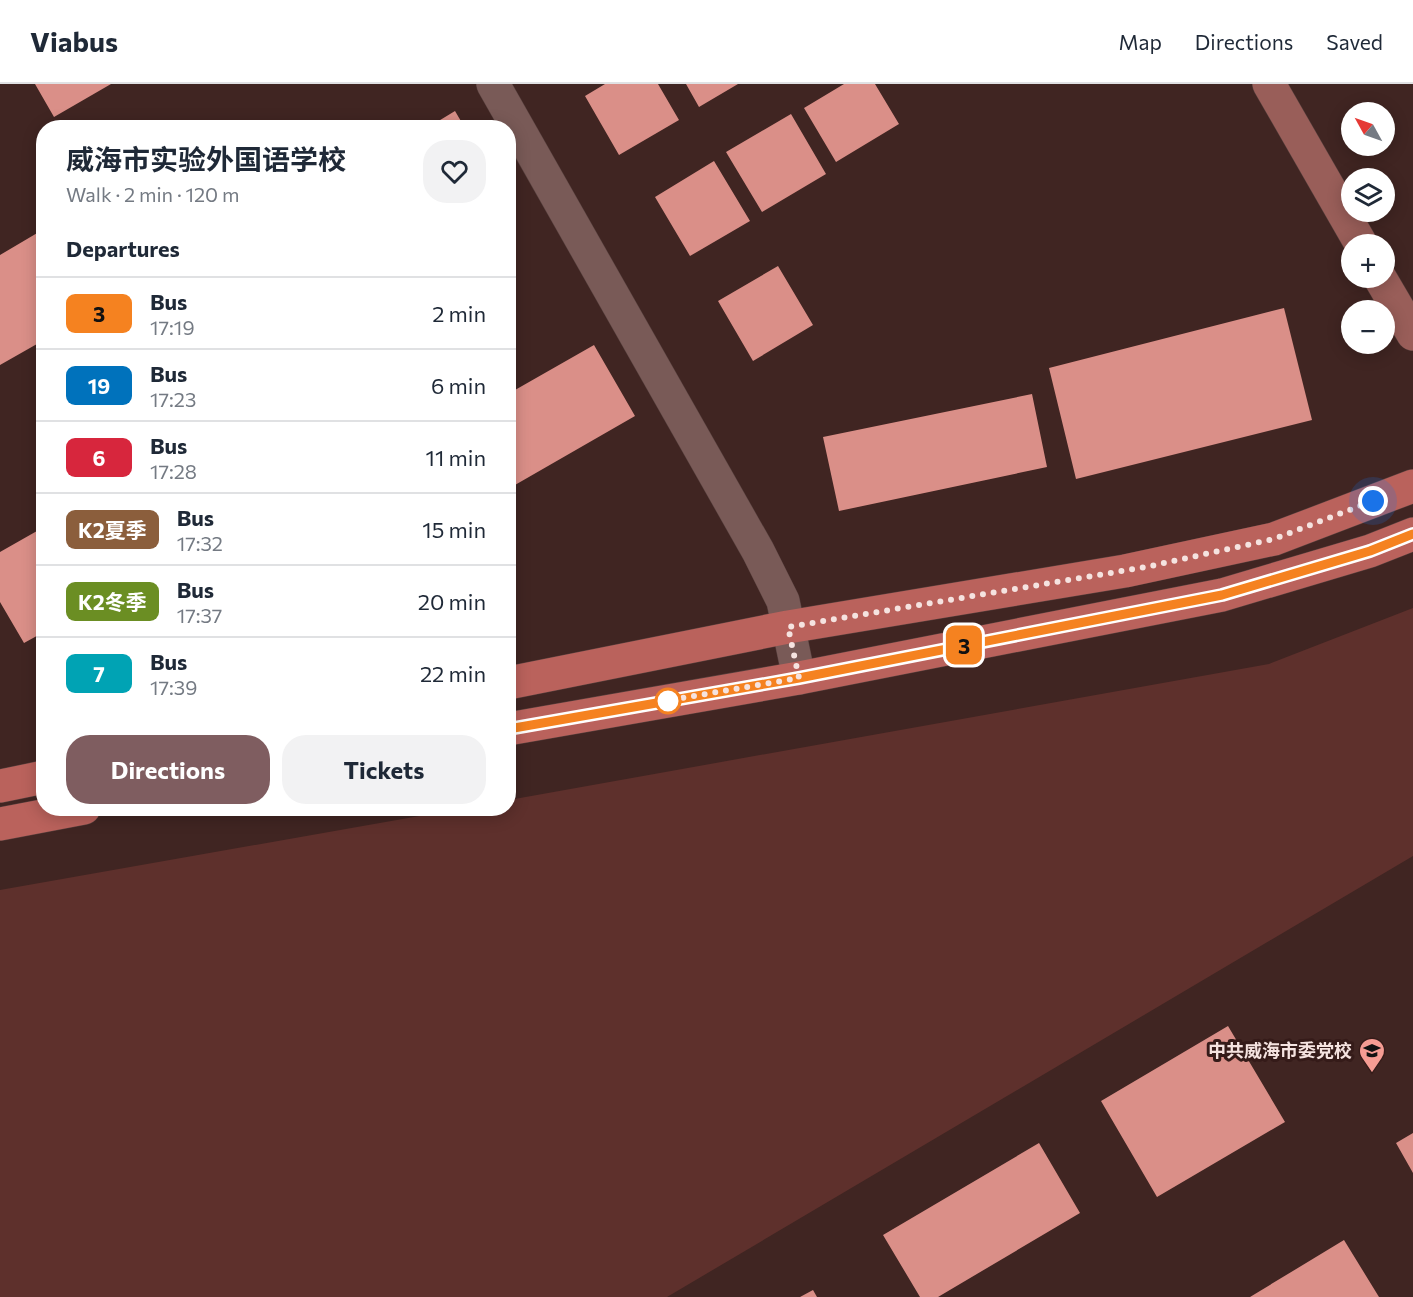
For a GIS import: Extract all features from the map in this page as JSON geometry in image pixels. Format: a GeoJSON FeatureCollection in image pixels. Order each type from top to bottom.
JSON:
{"type":"FeatureCollection","features":[{"type":"Feature","properties":{"kind":"main road"},"geometry":{"type":"LineString","coordinates":[[516,681],[788,627],[1125,571],[1274,539],[1413,486]]}},
{"type":"Feature","properties":{"kind":"main road"},"geometry":{"type":"LineString","coordinates":[[516,728],[799,678],[1222,595],[1370,551],[1413,534]]}},
{"type":"Feature","properties":{"kind":"main road"},"geometry":{"type":"LineString","coordinates":[[0,786],[36,779]]}},
{"type":"Feature","properties":{"kind":"main road"},"geometry":{"type":"LineString","coordinates":[[0,824],[42,816]]}},
{"type":"Feature","properties":{"kind":"street"},"geometry":{"type":"LineString","coordinates":[[494,84],[514,120]]}},
{"type":"Feature","properties":{"kind":"street"},"geometry":{"type":"LineString","coordinates":[[1269,84],[1355,234]]}},
{"type":"Feature","properties":{"kind":"street"},"geometry":{"type":"LineString","coordinates":[[516,123],[759,550],[783,601],[799,678]]}},
{"type":"Feature","properties":{"kind":"street"},"geometry":{"type":"LineString","coordinates":[[1386,288],[1413,334]]}},
{"type":"Feature","properties":{"kind":"shaded area"},"geometry":{"type":"Polygon","coordinates":[[[1413,608],[1413,856],[667,1297],[0,1297],[0,890],[419,816],[516,816],[516,799],[1269,664],[1413,608]]]}},
{"type":"Feature","properties":{"kind":"building"},"geometry":{"type":"Polygon","coordinates":[[[35,84],[111,84],[54,117],[35,84]]]}},
{"type":"Feature","properties":{"kind":"building"},"geometry":{"type":"Polygon","coordinates":[[[605,84],[658,84],[679,120],[619,155],[585,96],[605,84]]]}},
{"type":"Feature","properties":{"kind":"building"},"geometry":{"type":"Polygon","coordinates":[[[686,84],[738,84],[699,107],[686,84]]]}},
{"type":"Feature","properties":{"kind":"building"},"geometry":{"type":"Polygon","coordinates":[[[844,84],[875,84],[899,124],[836,162],[804,108],[844,84]]]}},
{"type":"Feature","properties":{"kind":"building"},"geometry":{"type":"Polygon","coordinates":[[[455,111],[460,120],[440,120],[455,111]]]}},
{"type":"Feature","properties":{"kind":"building"},"geometry":{"type":"Polygon","coordinates":[[[791,114],[826,174],[762,212],[726,152],[791,114]]]}},
{"type":"Feature","properties":{"kind":"building"},"geometry":{"type":"Polygon","coordinates":[[[714,161],[750,221],[690,256],[655,197],[714,161]]]}},
{"type":"Feature","properties":{"kind":"building"},"geometry":{"type":"Polygon","coordinates":[[[36,234],[36,345],[0,365],[0,255],[36,234]]]}},
{"type":"Feature","properties":{"kind":"building"},"geometry":{"type":"Polygon","coordinates":[[[778,266],[813,325],[753,361],[718,301],[778,266]]]}},
{"type":"Feature","properties":{"kind":"building"},"geometry":{"type":"Polygon","coordinates":[[[1284,308],[1312,420],[1076,479],[1049,368],[1284,308]]]}},
{"type":"Feature","properties":{"kind":"building"},"geometry":{"type":"Polygon","coordinates":[[[594,345],[635,416],[516,484],[516,389],[594,345]]]}},
{"type":"Feature","properties":{"kind":"building"},"geometry":{"type":"Polygon","coordinates":[[[1032,394],[1047,467],[839,511],[823,437],[1032,394]]]}},
{"type":"Feature","properties":{"kind":"building"},"geometry":{"type":"Polygon","coordinates":[[[36,532],[36,636],[24,643],[0,602],[0,552],[36,532]]]}},
{"type":"Feature","properties":{"kind":"building"},"geometry":{"type":"Polygon","coordinates":[[[1228,1026],[1285,1122],[1157,1197],[1101,1101],[1228,1026]]]}},
{"type":"Feature","properties":{"kind":"building"},"geometry":{"type":"Polygon","coordinates":[[[1413,1133],[1413,1173],[1396,1143],[1413,1133]]]}},
{"type":"Feature","properties":{"kind":"building"},"geometry":{"type":"Polygon","coordinates":[[[1039,1143],[1080,1213],[938,1297],[920,1297],[883,1235],[1039,1143]]]}},
{"type":"Feature","properties":{"kind":"building"},"geometry":{"type":"Polygon","coordinates":[[[1344,1240],[1379,1297],[1250,1297],[1344,1240]]]}},
{"type":"Feature","properties":{"kind":"building"},"geometry":{"type":"Polygon","coordinates":[[[813,1290],[817,1297],[800,1297],[813,1290]]]}},
{"type":"Feature","properties":{"kind":"bus line","name":"3"},"geometry":{"type":"LineString","coordinates":[[516,728],[799,678],[1222,595],[1370,551],[1413,534]]}},
{"type":"Feature","properties":{"kind":"place","name":"中共威海市委党校"},"geometry":{"type":"Point","coordinates":[1372,1074]}},
{"type":"Feature","properties":{"kind":"route"},"geometry":{"type":"LineString","coordinates":[[668,701],[665,701],[799,678],[788,627],[1146,567],[1274,539],[1373,501]]}}]}
